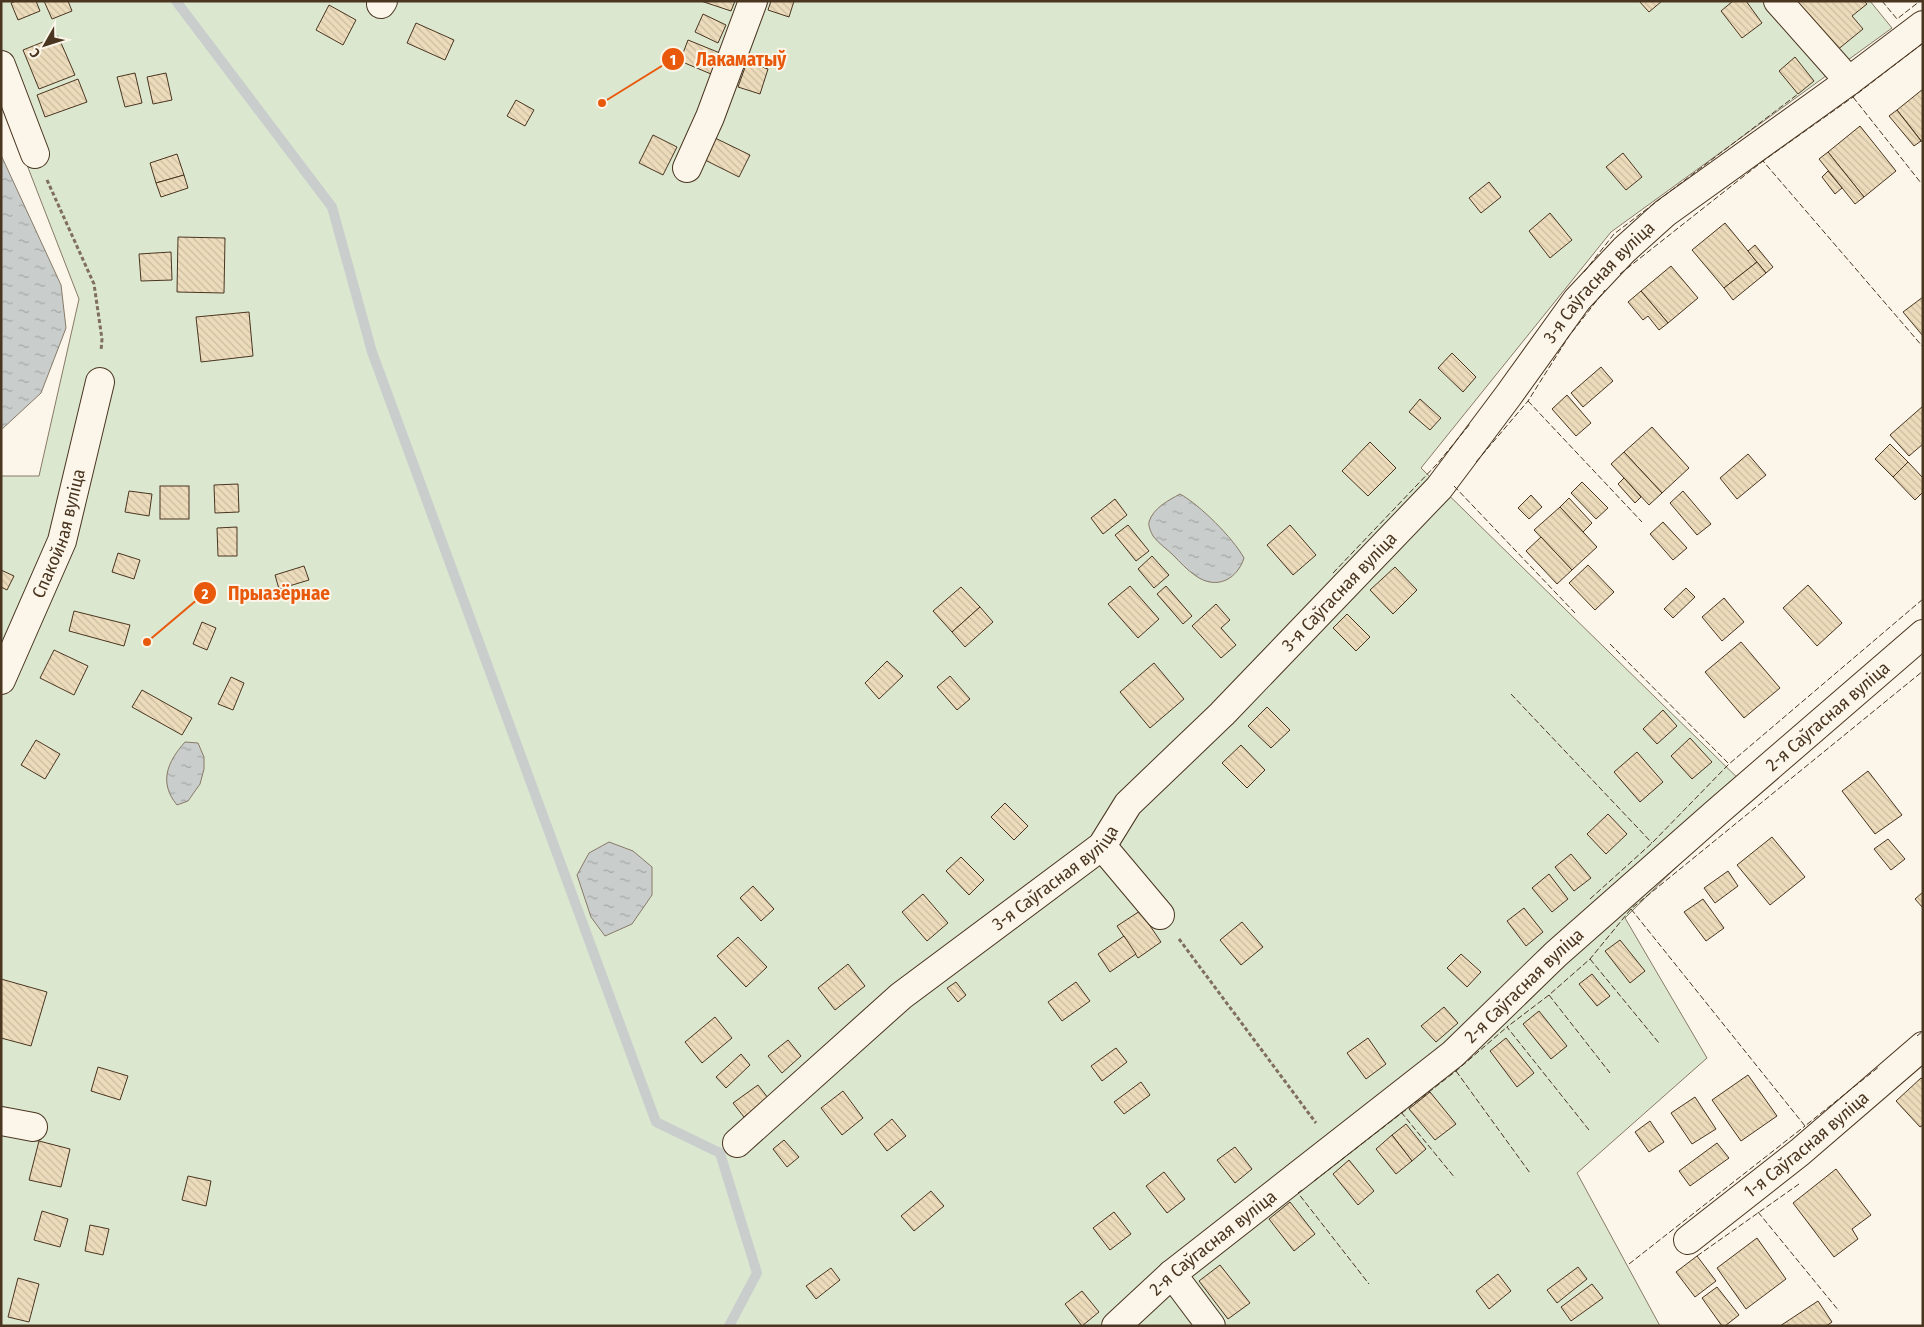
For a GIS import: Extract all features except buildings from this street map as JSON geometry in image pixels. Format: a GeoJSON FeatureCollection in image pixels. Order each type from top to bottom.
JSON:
{"type":"FeatureCollection","features":[{"type":"Feature","properties":{"kind":"street"},"geometry":{"type":"LineString","coordinates":[[687,168],[710,117],[753,1]]}},
{"type":"Feature","properties":{"kind":"street"},"geometry":{"type":"LineString","coordinates":[[1778,1],[1849,81]]}},
{"type":"Feature","properties":{"kind":"street","name":"3-я Саўгасная вуліца"},"geometry":{"type":"LineString","coordinates":[[738,1143],[901,996],[1102,846],[1128,804],[1222,714],[1439,488],[1577,300],[1624,250],[1665,213],[1849,81],[1923,25]]}},
{"type":"Feature","properties":{"kind":"street"},"geometry":{"type":"LineString","coordinates":[[1,65],[35,154]]}},
{"type":"Feature","properties":{"kind":"street","name":"Спакойная вуліца"},"geometry":{"type":"LineString","coordinates":[[1,680],[62,541],[100,382]]}},
{"type":"Feature","properties":{"kind":"street","name":"2-я Саўгасная вуліца"},"geometry":{"type":"LineString","coordinates":[[1116,1326],[1172,1274],[1453,1054],[1556,954],[1716,812],[1923,634]]}},
{"type":"Feature","properties":{"kind":"street"},"geometry":{"type":"LineString","coordinates":[[1102,846],[1160,914]]}},
{"type":"Feature","properties":{"kind":"street","name":"1-я Саўгасная вуліца"},"geometry":{"type":"LineString","coordinates":[[1688,1240],[1800,1152],[1923,1046]]}},
{"type":"Feature","properties":{"kind":"street"},"geometry":{"type":"LineString","coordinates":[[1,1121],[33,1127]]}},
{"type":"Feature","properties":{"kind":"street"},"geometry":{"type":"LineString","coordinates":[[1172,1274],[1211,1326]]}},
{"type":"Feature","properties":{"kind":"path"},"geometry":{"type":"LineString","coordinates":[[35,154],[94,284],[102,339],[100,382]]}},
{"type":"Feature","properties":{"kind":"path"},"geometry":{"type":"LineString","coordinates":[[1160,914],[1334,1147]]}},
{"type":"Feature","properties":{"kind":"green space"},"geometry":{"type":"Polygon","coordinates":[[[1,1],[1870,1],[1892,28],[1611,232],[1421,468],[1752,792],[1625,918],[1707,1058],[1577,1173],[1660,1326],[1,1326],[1,476],[39,476],[79,299],[1,98],[1,1]]]}},
{"type":"Feature","properties":{"kind":"water"},"geometry":{"type":"Polygon","coordinates":[[[1,155],[61,285],[66,328],[41,393],[1,430],[1,155]]]}},
{"type":"Feature","properties":{"kind":"water"},"geometry":{"type":"Polygon","coordinates":[[[1180,494],[1197,506],[1215,523],[1232,541],[1244,558],[1241,566],[1231,577],[1218,582],[1211,582],[1196,576],[1153,536],[1149,525],[1151,517],[1162,505],[1180,494]]]}},
{"type":"Feature","properties":{"kind":"water"},"geometry":{"type":"Polygon","coordinates":[[[185,742],[198,743],[204,757],[204,769],[200,784],[188,801],[177,805],[168,788],[168,772],[170,764],[185,742]]]}},
{"type":"Feature","properties":{"kind":"water"},"geometry":{"type":"Polygon","coordinates":[[[609,842],[633,851],[652,867],[652,895],[632,924],[605,936],[591,917],[577,875],[589,853],[609,842]]]}},
{"type":"Feature","properties":{"kind":"waterway"},"geometry":{"type":"LineString","coordinates":[[176,1],[332,207],[372,352],[656,1122],[720,1153],[757,1273],[729,1326]]}},
{"type":"Feature","properties":{"kind":"fence"},"geometry":{"type":"LineString","coordinates":[[1882,1],[1897,19],[1920,1]]}},
{"type":"Feature","properties":{"kind":"fence"},"geometry":{"type":"LineString","coordinates":[[1923,43],[1853,97],[1763,161],[1923,347]]}},
{"type":"Feature","properties":{"kind":"fence"},"geometry":{"type":"LineString","coordinates":[[1584,272],[1614,234],[1798,94]]}},
{"type":"Feature","properties":{"kind":"fence"},"geometry":{"type":"LineString","coordinates":[[1853,97],[1921,183]]}},
{"type":"Feature","properties":{"kind":"fence"},"geometry":{"type":"LineString","coordinates":[[1620,274],[1763,161]]}},
{"type":"Feature","properties":{"kind":"fence"},"geometry":{"type":"LineString","coordinates":[[1476,462],[1528,401],[1569,336],[1605,290]]}},
{"type":"Feature","properties":{"kind":"fence"},"geometry":{"type":"LineString","coordinates":[[1528,401],[1642,522]]}},
{"type":"Feature","properties":{"kind":"fence"},"geometry":{"type":"LineString","coordinates":[[1333,573],[1437,464],[1470,424]]}},
{"type":"Feature","properties":{"kind":"fence"},"geometry":{"type":"LineString","coordinates":[[1454,486],[1575,613]]}},
{"type":"Feature","properties":{"kind":"fence"},"geometry":{"type":"LineString","coordinates":[[1590,899],[1652,843],[1729,764],[1923,599]]}},
{"type":"Feature","properties":{"kind":"fence"},"geometry":{"type":"LineString","coordinates":[[1610,644],[1729,764]]}},
{"type":"Feature","properties":{"kind":"fence"},"geometry":{"type":"LineString","coordinates":[[1589,1130],[1507,1027],[1549,995],[1590,959],[1631,909],[1923,671]]}},
{"type":"Feature","properties":{"kind":"fence"},"geometry":{"type":"LineString","coordinates":[[1511,694],[1652,843]]}},
{"type":"Feature","properties":{"kind":"fence"},"geometry":{"type":"LineString","coordinates":[[1631,909],[1805,1126],[1880,1066]]}},
{"type":"Feature","properties":{"kind":"fence"},"geometry":{"type":"LineString","coordinates":[[1590,959],[1659,1043]]}},
{"type":"Feature","properties":{"kind":"fence"},"geometry":{"type":"LineString","coordinates":[[1549,995],[1610,1073]]}},
{"type":"Feature","properties":{"kind":"fence"},"geometry":{"type":"LineString","coordinates":[[1314,1181],[1456,1071],[1507,1027]]}},
{"type":"Feature","properties":{"kind":"fence"},"geometry":{"type":"LineString","coordinates":[[1917,1036],[1923,1031]]}},
{"type":"Feature","properties":{"kind":"fence"},"geometry":{"type":"LineString","coordinates":[[1456,1071],[1530,1173]]}},
{"type":"Feature","properties":{"kind":"fence"},"geometry":{"type":"LineString","coordinates":[[1401,1112],[1455,1178]]}},
{"type":"Feature","properties":{"kind":"fence"},"geometry":{"type":"LineString","coordinates":[[1629,1264],[1805,1126]]}},
{"type":"Feature","properties":{"kind":"fence"},"geometry":{"type":"LineString","coordinates":[[1697,1256],[1799,1184]]}},
{"type":"Feature","properties":{"kind":"fence"},"geometry":{"type":"LineString","coordinates":[[1302,1190],[1298,1193],[1369,1284]]}},
{"type":"Feature","properties":{"kind":"fence"},"geometry":{"type":"LineString","coordinates":[[1758,1212],[1839,1311]]}},
{"type":"Feature","properties":{"kind":"place","name":"Лакаматыў"},"geometry":{"type":"Point","coordinates":[602,103]}},
{"type":"Feature","properties":{"kind":"place","name":"Прыазёрнае"},"geometry":{"type":"Point","coordinates":[147,642]}}]}
